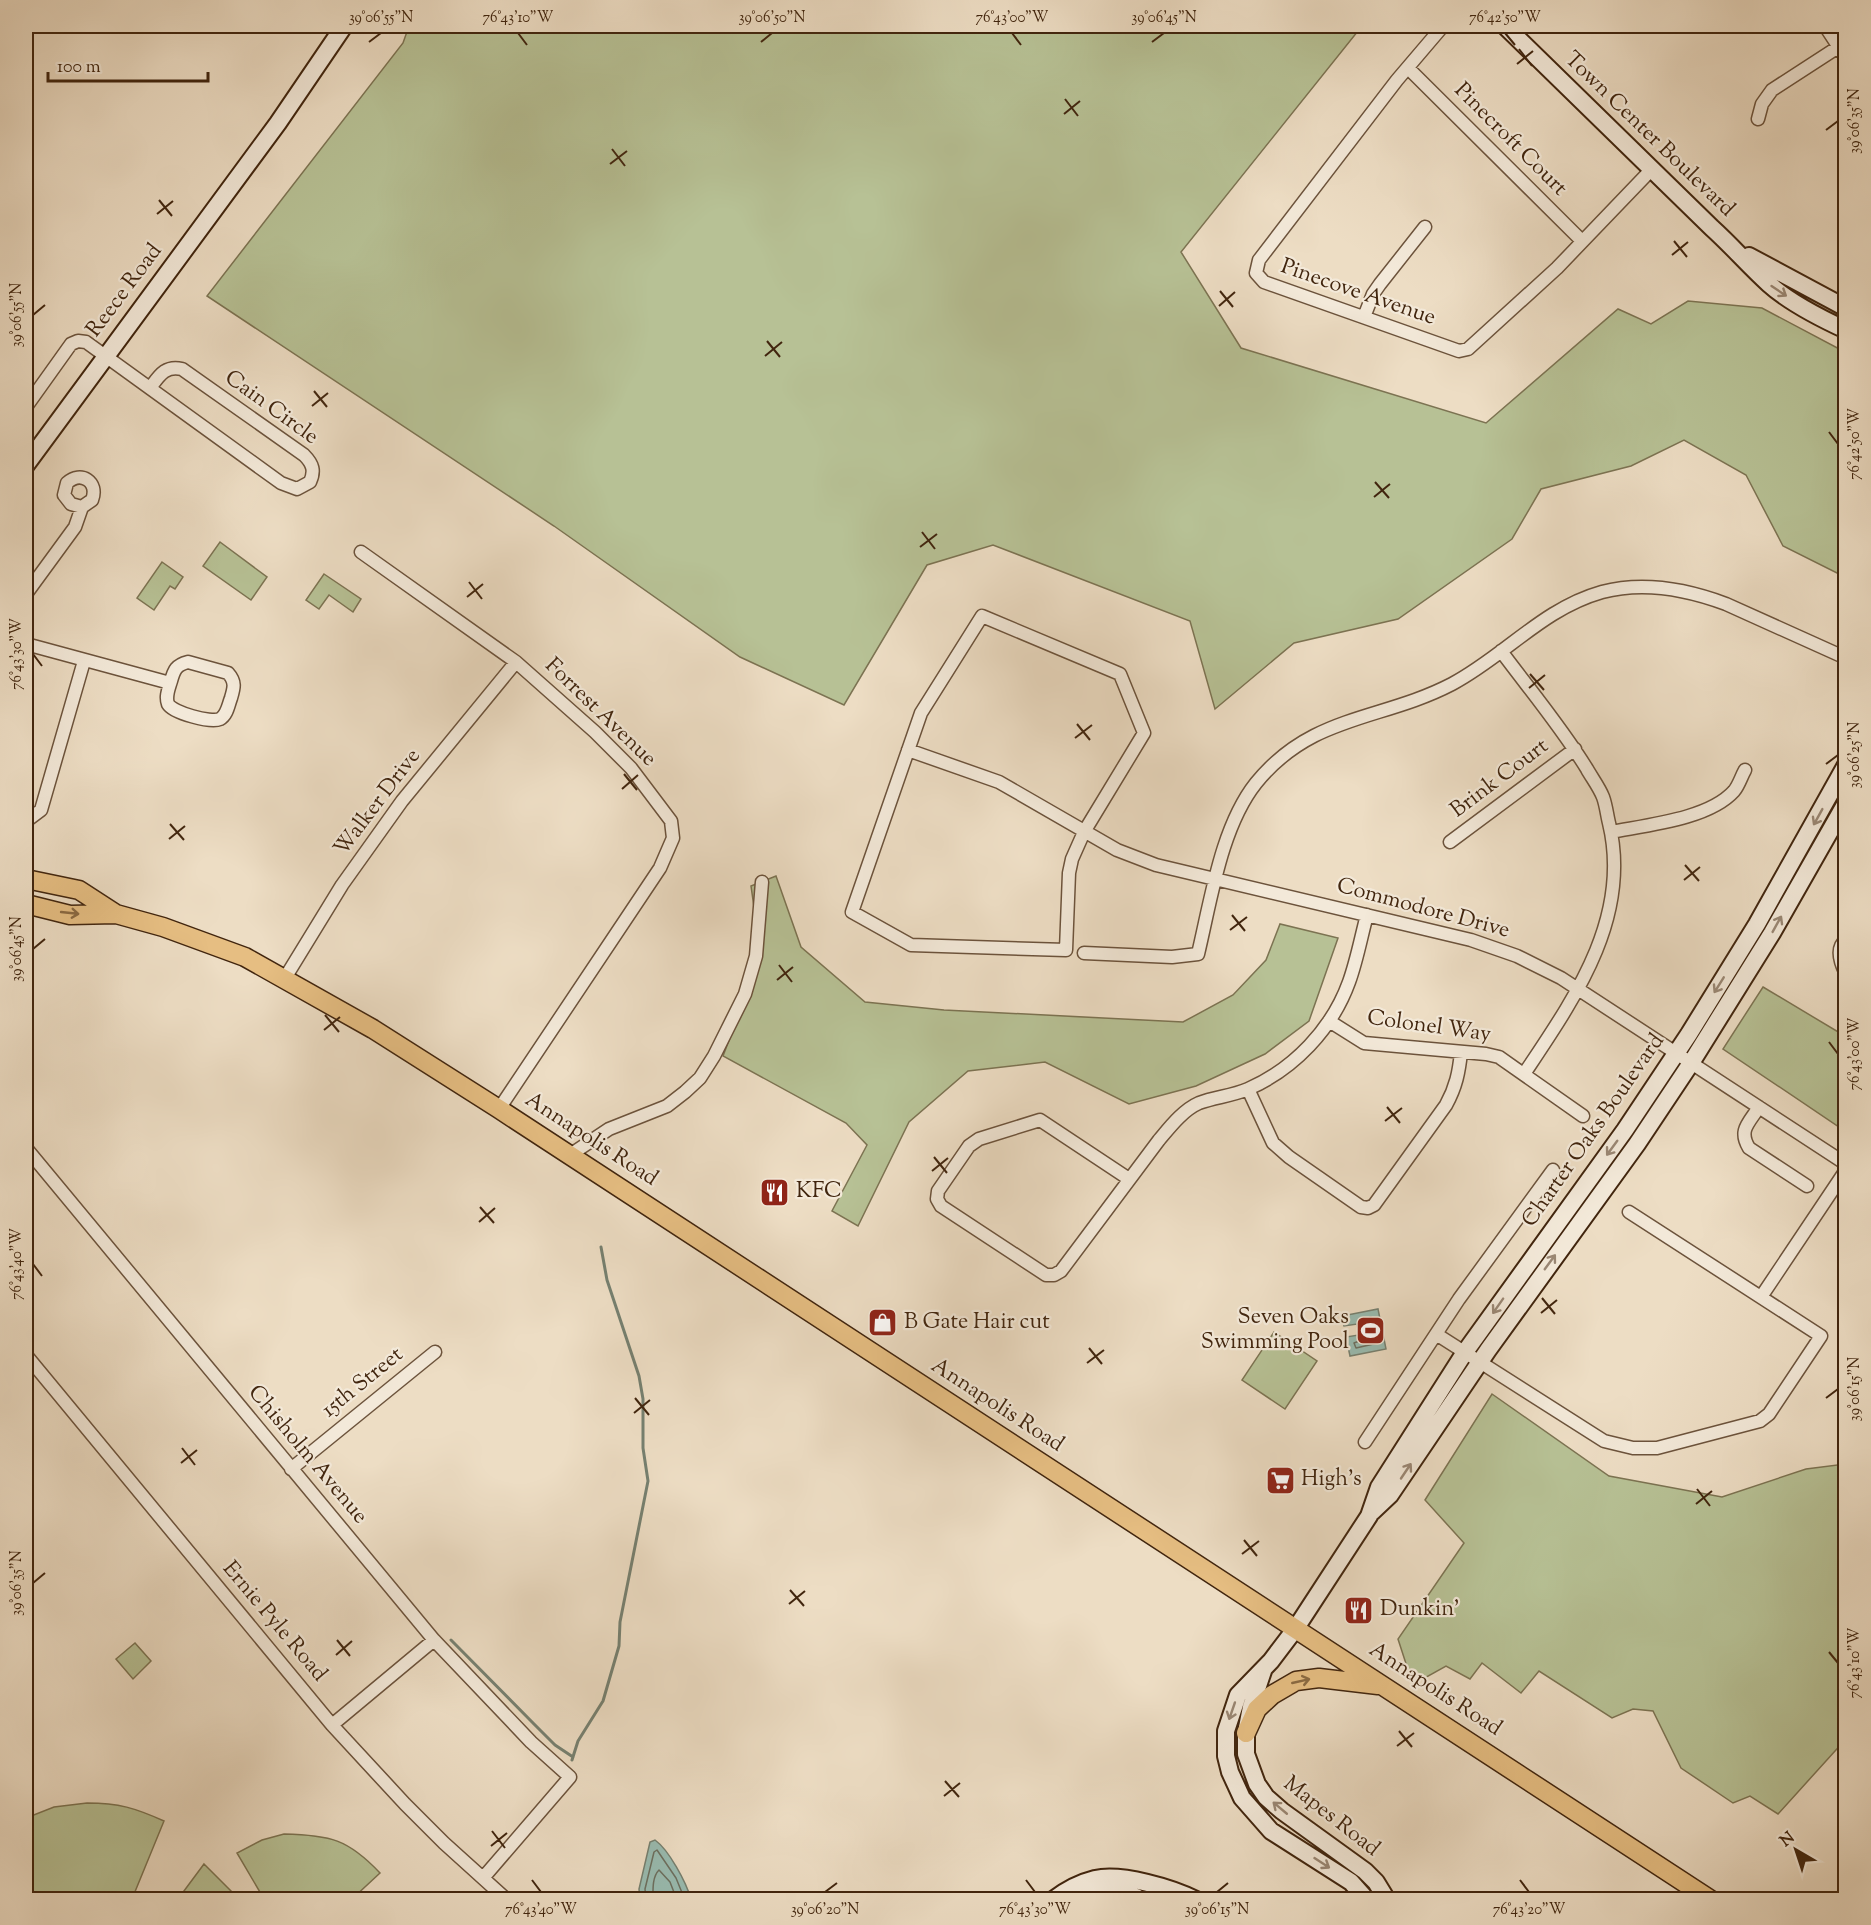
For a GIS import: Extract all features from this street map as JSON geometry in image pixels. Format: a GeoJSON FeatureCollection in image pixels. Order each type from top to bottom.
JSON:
{"type":"FeatureCollection","features":[{"type":"Feature","properties":{"kind":"main road","name":"Annapolis Road"},"geometry":{"type":"LineString","coordinates":[[26,879],[79,890],[116,914]]}},
{"type":"Feature","properties":{"kind":"main road","name":"Annapolis Road"},"geometry":{"type":"LineString","coordinates":[[26,904],[70,915],[116,914],[208,942],[245,957],[285,978],[373,1029],[1711,1899]]}},
{"type":"Feature","properties":{"kind":"main road"},"geometry":{"type":"LineString","coordinates":[[1246,1733],[1257,1709],[1272,1695],[1296,1681],[1319,1678],[1383,1685]]}},
{"type":"Feature","properties":{"kind":"street","name":"Reece Road"},"geometry":{"type":"LineString","coordinates":[[26,465],[278,123],[344,26]]}},
{"type":"Feature","properties":{"kind":"street","name":"Pinecove Avenue"},"geometry":{"type":"LineString","coordinates":[[1443,26],[1259,260],[1256,273],[1264,282],[1459,351],[1468,349],[1557,268],[1652,169]]}},
{"type":"Feature","properties":{"kind":"street","name":"Town Center Boulevard"},"geometry":{"type":"LineString","coordinates":[[1505,26],[1737,250],[1770,285],[1808,310],[1845,330]]}},
{"type":"Feature","properties":{"kind":"street"},"geometry":{"type":"LineString","coordinates":[[1825,26],[1842,44],[1845,58]]}},
{"type":"Feature","properties":{"kind":"street"},"geometry":{"type":"LineString","coordinates":[[1758,119],[1762,104],[1772,90],[1842,44]]}},
{"type":"Feature","properties":{"kind":"street","name":"Pinecroft Court"},"geometry":{"type":"LineString","coordinates":[[1408,68],[1582,241]]}},
{"type":"Feature","properties":{"kind":"street"},"geometry":{"type":"LineString","coordinates":[[1364,317],[1373,294],[1425,226]]}},
{"type":"Feature","properties":{"kind":"street","name":"Town Center Boulevard"},"geometry":{"type":"LineString","coordinates":[[1737,250],[1845,308]]}},
{"type":"Feature","properties":{"kind":"street","name":"Cain Circle"},"geometry":{"type":"LineString","coordinates":[[26,407],[71,344],[78,341],[86,342],[281,483],[297,489],[310,482],[313,468],[304,455],[182,369],[173,367],[166,369],[150,388]]}},
{"type":"Feature","properties":{"kind":"street"},"geometry":{"type":"LineString","coordinates":[[26,594],[75,527],[82,507]]}},
{"type":"Feature","properties":{"kind":"street","name":"Forrest Avenue"},"geometry":{"type":"LineString","coordinates":[[361,552],[516,662],[596,732],[631,768],[671,821],[673,838],[660,867],[499,1109]]}},
{"type":"Feature","properties":{"kind":"street"},"geometry":{"type":"LineString","coordinates":[[1084,952],[1172,957],[1198,954],[1235,817],[1256,783],[1281,758],[1317,733],[1418,699],[1451,684],[1501,651],[1543,619],[1571,603],[1603,592],[1629,588],[1655,587],[1680,590],[1706,596],[1845,658]]}},
{"type":"Feature","properties":{"kind":"street"},"geometry":{"type":"LineString","coordinates":[[982,616],[1120,674],[1144,733],[1084,832],[1072,859],[1069,873],[1066,950],[910,945],[852,912],[921,713],[982,616]]}},
{"type":"Feature","properties":{"kind":"street"},"geometry":{"type":"LineString","coordinates":[[26,644],[170,683]]}},
{"type":"Feature","properties":{"kind":"street"},"geometry":{"type":"LineString","coordinates":[[1501,651],[1575,749],[1603,797],[1614,850],[1615,879],[1611,907],[1602,936],[1578,988],[1524,1074]]}},
{"type":"Feature","properties":{"kind":"street"},"geometry":{"type":"LineString","coordinates":[[26,818],[29,819],[41,810],[84,660]]}},
{"type":"Feature","properties":{"kind":"street"},"geometry":{"type":"LineString","coordinates":[[188,662],[228,673],[234,686],[226,713],[219,719],[210,721],[174,710],[168,704],[166,696],[170,683],[174,669],[188,662]]}},
{"type":"Feature","properties":{"kind":"street","name":"Walker Drive"},"geometry":{"type":"LineString","coordinates":[[285,978],[342,885],[402,801],[516,662]]}},
{"type":"Feature","properties":{"kind":"street","name":"Brink Court"},"geometry":{"type":"LineString","coordinates":[[1450,842],[1575,749]]}},
{"type":"Feature","properties":{"kind":"street","name":"Commodore Drive"},"geometry":{"type":"LineString","coordinates":[[908,750],[999,782],[1117,850],[1156,865],[1494,947],[1539,966],[1578,988],[1845,1164]]}},
{"type":"Feature","properties":{"kind":"street","name":"Charter Oaks Boulevard"},"geometry":{"type":"LineString","coordinates":[[1369,1516],[1379,1487],[1465,1352],[1625,1130],[1677,1053],[1757,924],[1845,765]]}},
{"type":"Feature","properties":{"kind":"street"},"geometry":{"type":"LineString","coordinates":[[1611,832],[1679,818],[1720,803],[1735,790],[1744,770]]}},
{"type":"Feature","properties":{"kind":"street","name":"Charter Oaks Boulevard"},"geometry":{"type":"LineString","coordinates":[[1296,1628],[1369,1516],[1390,1495],[1480,1362],[1637,1144],[1691,1063],[1772,933],[1845,803]]}},
{"type":"Feature","properties":{"kind":"street"},"geometry":{"type":"LineString","coordinates":[[570,1155],[609,1129],[667,1106],[700,1078],[714,1056],[745,994],[756,956],[762,882]]}},
{"type":"Feature","properties":{"kind":"street"},"geometry":{"type":"LineString","coordinates":[[1129,1179],[1040,1120],[980,1138],[969,1146],[939,1191],[937,1199],[940,1206],[1046,1275],[1054,1275],[1061,1271],[1158,1140],[1177,1120],[1198,1103],[1248,1089],[1285,1068],[1301,1054],[1329,1021],[1349,981],[1367,915]]}},
{"type":"Feature","properties":{"kind":"street"},"geometry":{"type":"LineString","coordinates":[[1845,940],[1841,943],[1839,950],[1845,974]]}},
{"type":"Feature","properties":{"kind":"street","name":"Colonel Way"},"geometry":{"type":"LineString","coordinates":[[1329,1021],[1364,1042],[1499,1057],[1583,1116]]}},
{"type":"Feature","properties":{"kind":"street"},"geometry":{"type":"LineString","coordinates":[[1248,1089],[1273,1143],[1361,1208],[1368,1208],[1374,1205],[1446,1105],[1454,1091],[1461,1052]]}},
{"type":"Feature","properties":{"kind":"street"},"geometry":{"type":"LineString","coordinates":[[1759,1107],[1744,1130],[1743,1139],[1749,1148],[1807,1186]]}},
{"type":"Feature","properties":{"kind":"street","name":"Chisholm Avenue"},"geometry":{"type":"LineString","coordinates":[[26,1148],[434,1640],[531,1742],[570,1777],[483,1878]]}},
{"type":"Feature","properties":{"kind":"street"},"geometry":{"type":"LineString","coordinates":[[1365,1442],[1459,1299],[1553,1170]]}},
{"type":"Feature","properties":{"kind":"street"},"geometry":{"type":"LineString","coordinates":[[1761,1297],[1845,1170]]}},
{"type":"Feature","properties":{"kind":"street"},"geometry":{"type":"LineString","coordinates":[[1436,1334],[1604,1442],[1633,1449],[1657,1448],[1760,1421],[1769,1414],[1821,1336],[1629,1212]]}},
{"type":"Feature","properties":{"kind":"street","name":"15th Street"},"geometry":{"type":"LineString","coordinates":[[291,1469],[435,1352]]}},
{"type":"Feature","properties":{"kind":"street","name":"Ernie Pyle Road"},"geometry":{"type":"LineString","coordinates":[[26,1355],[332,1725],[405,1804],[507,1899]]}},
{"type":"Feature","properties":{"kind":"street","name":"Mapes Road"},"geometry":{"type":"LineString","coordinates":[[1296,1628],[1271,1661],[1238,1695],[1226,1731],[1226,1755],[1230,1772],[1242,1798],[1271,1831],[1350,1882],[1367,1899]]}},
{"type":"Feature","properties":{"kind":"street"},"geometry":{"type":"LineString","coordinates":[[332,1725],[434,1640]]}},
{"type":"Feature","properties":{"kind":"street","name":"Mapes Road"},"geometry":{"type":"LineString","coordinates":[[1265,1665],[1251,1707],[1246,1733],[1246,1754],[1257,1785],[1266,1797],[1282,1811],[1365,1871],[1376,1882],[1387,1899]]}},
{"type":"Feature","properties":{"kind":"street"},"geometry":{"type":"LineString","coordinates":[[1053,1899],[1071,1887],[1097,1879],[1123,1879],[1143,1892],[1162,1899]]}},
{"type":"Feature","properties":{"kind":"street"},"geometry":{"type":"LineString","coordinates":[[1078,1899],[1110,1892],[1135,1896],[1160,1886],[1196,1899]]}},
{"type":"Feature","properties":{"kind":"street"},"geometry":{"type":"LineString","coordinates":[[1143,1892],[1176,1899]]}},
{"type":"Feature","properties":{"kind":"green space"},"geometry":{"type":"Polygon","coordinates":[[[409,26],[1362,26],[1181,252],[1241,348],[1486,423],[1618,309],[1651,324],[1688,301],[1762,308],[1845,352],[1845,577],[1783,546],[1746,475],[1684,440],[1631,466],[1541,489],[1512,539],[1398,619],[1294,643],[1215,709],[1190,621],[993,545],[927,565],[844,705],[740,657],[554,526],[207,296],[403,43],[409,26]]]}},
{"type":"Feature","properties":{"kind":"green space"},"geometry":{"type":"Polygon","coordinates":[[[220,542],[267,577],[251,600],[203,566],[220,542]]]}},
{"type":"Feature","properties":{"kind":"green space"},"geometry":{"type":"Polygon","coordinates":[[[162,562],[183,577],[175,589],[170,586],[154,610],[137,598],[162,562]]]}},
{"type":"Feature","properties":{"kind":"green space"},"geometry":{"type":"Polygon","coordinates":[[[324,574],[361,599],[353,612],[329,595],[319,609],[306,600],[324,574]]]}},
{"type":"Feature","properties":{"kind":"green space"},"geometry":{"type":"Polygon","coordinates":[[[776,876],[801,947],[865,1002],[944,1010],[1183,1022],[1233,995],[1266,960],[1280,924],[1338,938],[1309,1021],[1265,1054],[1196,1086],[1129,1104],[1045,1062],[968,1071],[909,1122],[858,1226],[832,1211],[867,1145],[846,1123],[723,1056],[761,957],[751,886],[776,876]]]}},
{"type":"Feature","properties":{"kind":"green space"},"geometry":{"type":"Polygon","coordinates":[[[1763,987],[1845,1036],[1845,1131],[1723,1049],[1763,987]]]}},
{"type":"Feature","properties":{"kind":"green space"},"geometry":{"type":"Polygon","coordinates":[[[1274,1332],[1317,1361],[1285,1409],[1242,1380],[1274,1332]]]}},
{"type":"Feature","properties":{"kind":"green space"},"geometry":{"type":"Polygon","coordinates":[[[1492,1394],[1609,1476],[1722,1497],[1806,1469],[1845,1464],[1845,1740],[1778,1814],[1750,1796],[1733,1803],[1681,1768],[1653,1711],[1633,1709],[1612,1718],[1539,1671],[1521,1693],[1482,1663],[1470,1679],[1446,1666],[1423,1679],[1409,1673],[1398,1639],[1464,1543],[1425,1500],[1492,1394]]]}},
{"type":"Feature","properties":{"kind":"green space"},"geometry":{"type":"Polygon","coordinates":[[[135,1643],[151,1661],[133,1679],[116,1659],[135,1643]]]}},
{"type":"Feature","properties":{"kind":"green space"},"geometry":{"type":"Polygon","coordinates":[[[87,1803],[127,1807],[164,1821],[132,1899],[26,1899],[26,1818],[54,1807],[87,1803]]]}},
{"type":"Feature","properties":{"kind":"green space"},"geometry":{"type":"Polygon","coordinates":[[[284,1834],[314,1836],[337,1841],[358,1853],[380,1873],[352,1899],[264,1899],[237,1853],[262,1840],[284,1834]]]}},
{"type":"Feature","properties":{"kind":"green space"},"geometry":{"type":"Polygon","coordinates":[[[204,1864],[239,1899],[178,1899],[204,1864]]]}},
{"type":"Feature","properties":{"kind":"water","name":"Seven Oaks Swimming Pool"},"geometry":{"type":"Polygon","coordinates":[[[1378,1309],[1386,1349],[1350,1356],[1346,1337],[1359,1335],[1357,1324],[1344,1326],[1342,1316],[1378,1309]]]}},
{"type":"Feature","properties":{"kind":"water"},"geometry":{"type":"Polygon","coordinates":[[[655,1840],[666,1851],[676,1867],[691,1899],[640,1899],[639,1889],[650,1842],[655,1840]]]}},
{"type":"Feature","properties":{"kind":"waterway"},"geometry":{"type":"LineString","coordinates":[[572,1760],[578,1741],[603,1701],[619,1646],[620,1622],[648,1481],[643,1448],[643,1399],[639,1376],[607,1280],[601,1247]]}},
{"type":"Feature","properties":{"kind":"waterway"},"geometry":{"type":"LineString","coordinates":[[451,1640],[555,1745],[573,1757]]}},
{"type":"Feature","properties":{"kind":"place","name":"KFC"},"geometry":{"type":"Point","coordinates":[775,1192]}},
{"type":"Feature","properties":{"kind":"place","name":"B Gate Hair cut"},"geometry":{"type":"Point","coordinates":[883,1323]}},
{"type":"Feature","properties":{"kind":"place","name":"Seven Oaks Swimming Pool"},"geometry":{"type":"Point","coordinates":[1370,1331]}},
{"type":"Feature","properties":{"kind":"place","name":"High's"},"geometry":{"type":"Point","coordinates":[1280,1480]}},
{"type":"Feature","properties":{"kind":"place","name":"Dunkin'"},"geometry":{"type":"Point","coordinates":[1359,1610]}}]}
